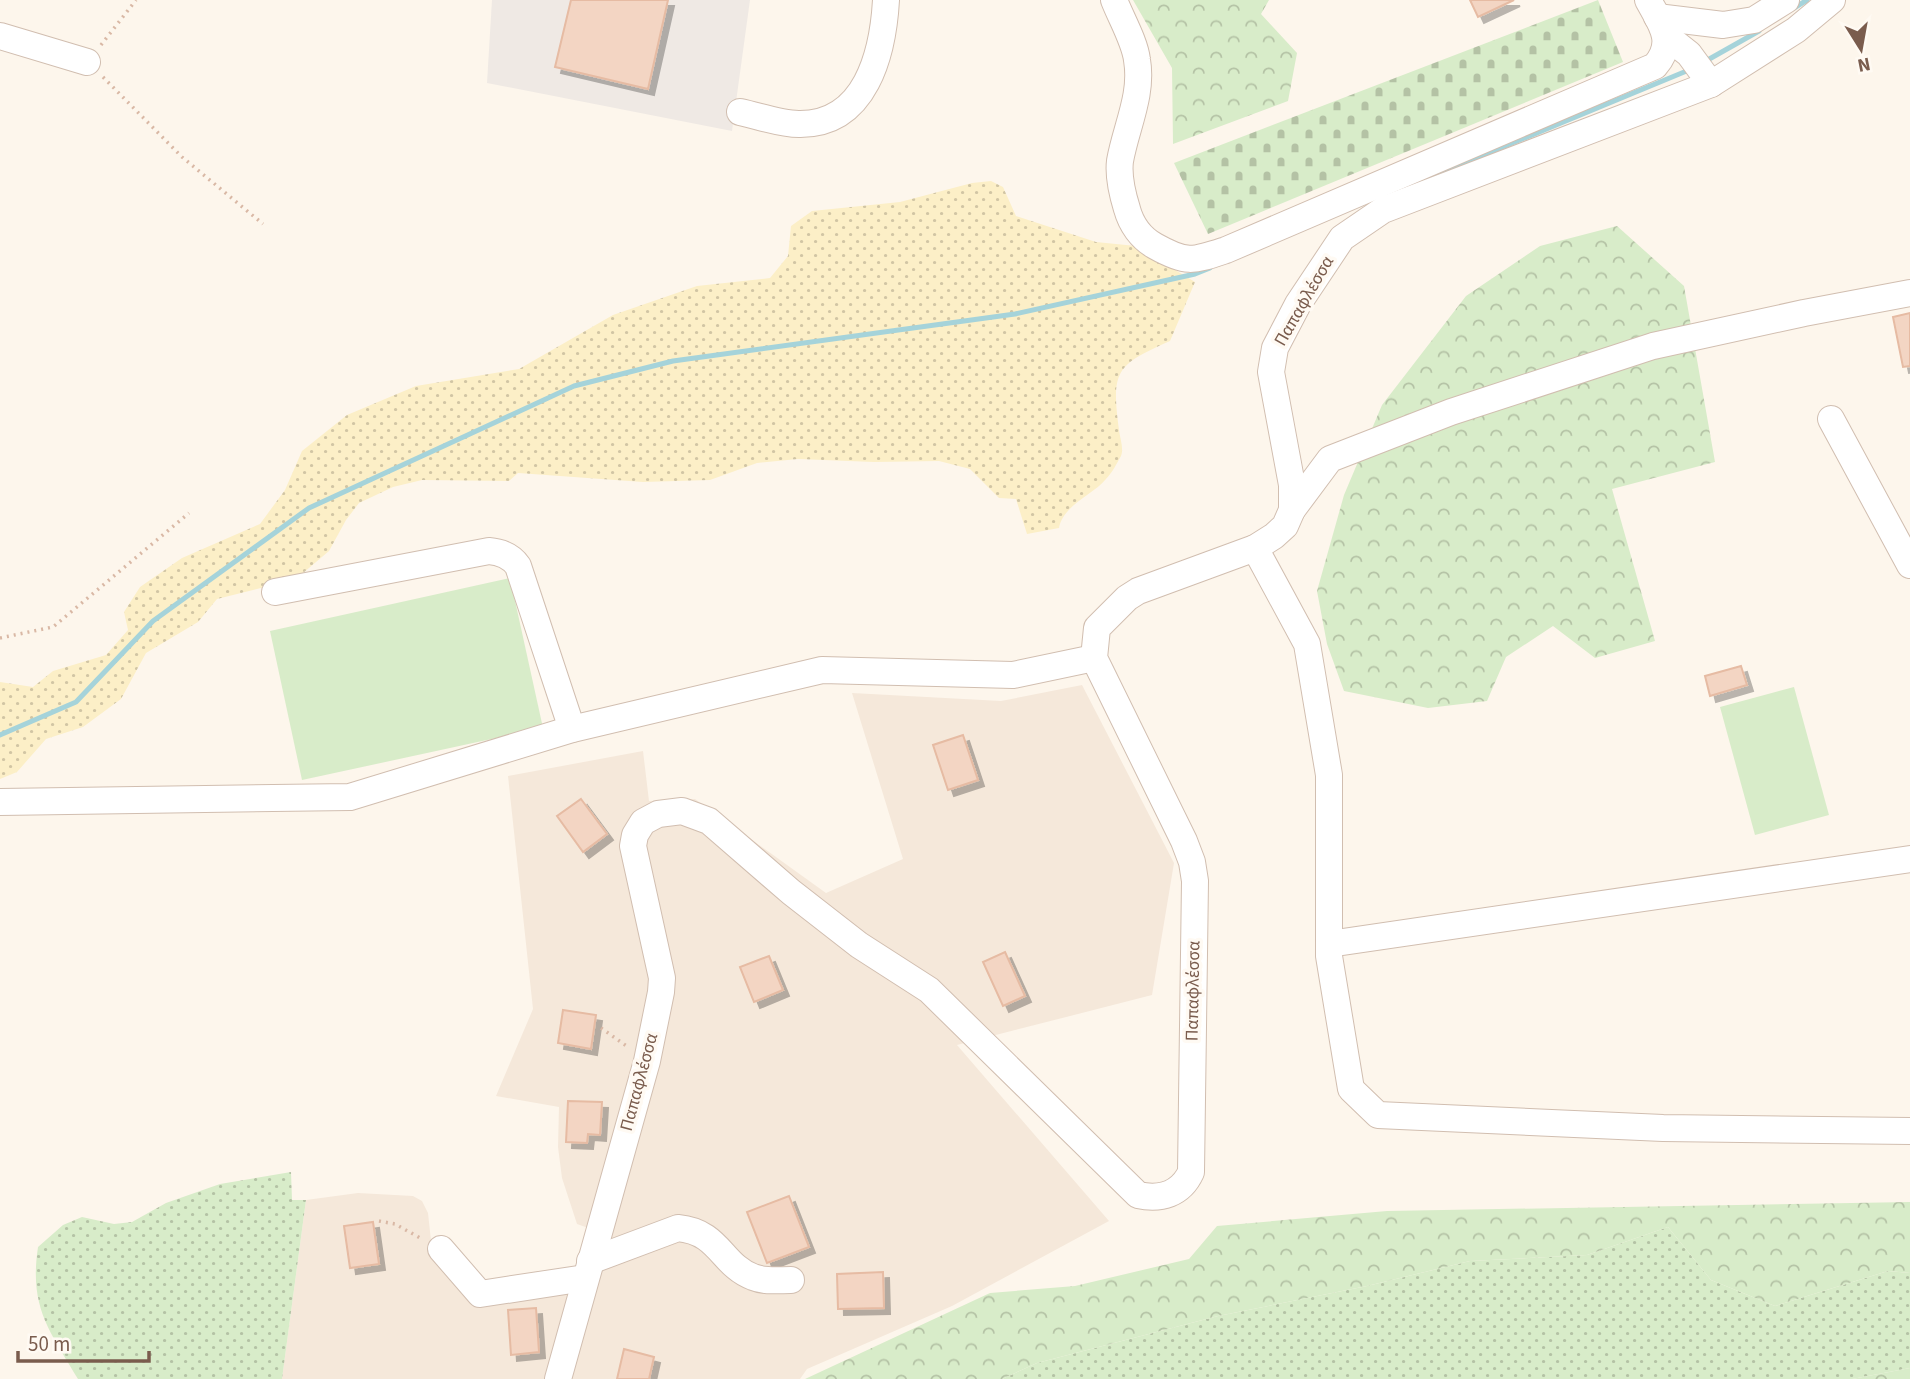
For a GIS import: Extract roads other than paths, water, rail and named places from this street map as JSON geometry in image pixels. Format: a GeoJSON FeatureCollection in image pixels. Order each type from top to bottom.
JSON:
{"type":"FeatureCollection","features":[{"type":"Feature","properties":{"kind":"street"},"geometry":{"type":"LineString","coordinates":[[740,112],[798,124],[828,120],[846,109],[871,77],[885,24],[886,0]]}},
{"type":"Feature","properties":{"kind":"street"},"geometry":{"type":"LineString","coordinates":[[1114,0],[1138,59],[1138,92],[1120,163],[1121,188],[1130,220],[1152,244],[1175,256],[1196,260],[1226,250],[1655,66],[1677,46],[1723,25],[1754,20],[1786,0]]}},
{"type":"Feature","properties":{"kind":"street","name":"Παπαφλέσσα"},"geometry":{"type":"LineString","coordinates":[[1292,510],[1292,485],[1270,372],[1275,348],[1286,326],[1342,238],[1383,210],[1677,46],[1796,30],[1832,0]]}},
{"type":"Feature","properties":{"kind":"street"},"geometry":{"type":"LineString","coordinates":[[0,36],[88,62]]}},
{"type":"Feature","properties":{"kind":"street"},"geometry":{"type":"LineString","coordinates":[[0,802],[350,797],[572,729],[822,670],[1013,675],[1094,658],[1097,628],[1127,598],[1138,591],[1255,548],[1274,536],[1285,526],[1292,510],[1330,459],[1451,412],[1653,346],[1910,293]]}},
{"type":"Feature","properties":{"kind":"street"},"geometry":{"type":"LineString","coordinates":[[1831,419],[1910,565]]}},
{"type":"Feature","properties":{"kind":"street"},"geometry":{"type":"LineString","coordinates":[[1255,548],[1307,644],[1329,775],[1329,956],[1351,1089],[1378,1115],[1663,1128],[1910,1131]]}},
{"type":"Feature","properties":{"kind":"street"},"geometry":{"type":"LineString","coordinates":[[275,592],[489,551],[498,552],[514,560],[518,566],[572,729]]}},
{"type":"Feature","properties":{"kind":"street","name":"Παπαφλέσσα"},"geometry":{"type":"LineString","coordinates":[[558,1379],[647,1061],[661,992],[662,978],[633,846],[635,835],[643,822],[658,814],[671,811],[692,813],[709,821],[791,892],[859,945],[929,990],[1138,1195],[1149,1198],[1164,1196],[1186,1183],[1191,1172],[1195,881],[1192,862],[1094,658]]}},
{"type":"Feature","properties":{"kind":"street"},"geometry":{"type":"LineString","coordinates":[[1329,944],[1910,859]]}},
{"type":"Feature","properties":{"kind":"street"},"geometry":{"type":"LineString","coordinates":[[441,1249],[480,1294],[587,1269],[678,1228],[693,1229],[707,1236],[739,1269],[751,1277],[791,1280]]}},
{"type":"Feature","properties":{"kind":"waterway"},"geometry":{"type":"LineString","coordinates":[[1794,8],[1807,0]]}},
{"type":"Feature","properties":{"kind":"waterway"},"geometry":{"type":"LineString","coordinates":[[1704,62],[1759,31]]}},
{"type":"Feature","properties":{"kind":"waterway"},"geometry":{"type":"LineString","coordinates":[[1401,189],[1689,70]]}},
{"type":"Feature","properties":{"kind":"waterway"},"geometry":{"type":"LineString","coordinates":[[0,735],[76,702],[153,621],[309,508],[574,386],[673,361],[1015,314],[1195,274],[1210,268]]}}]}
